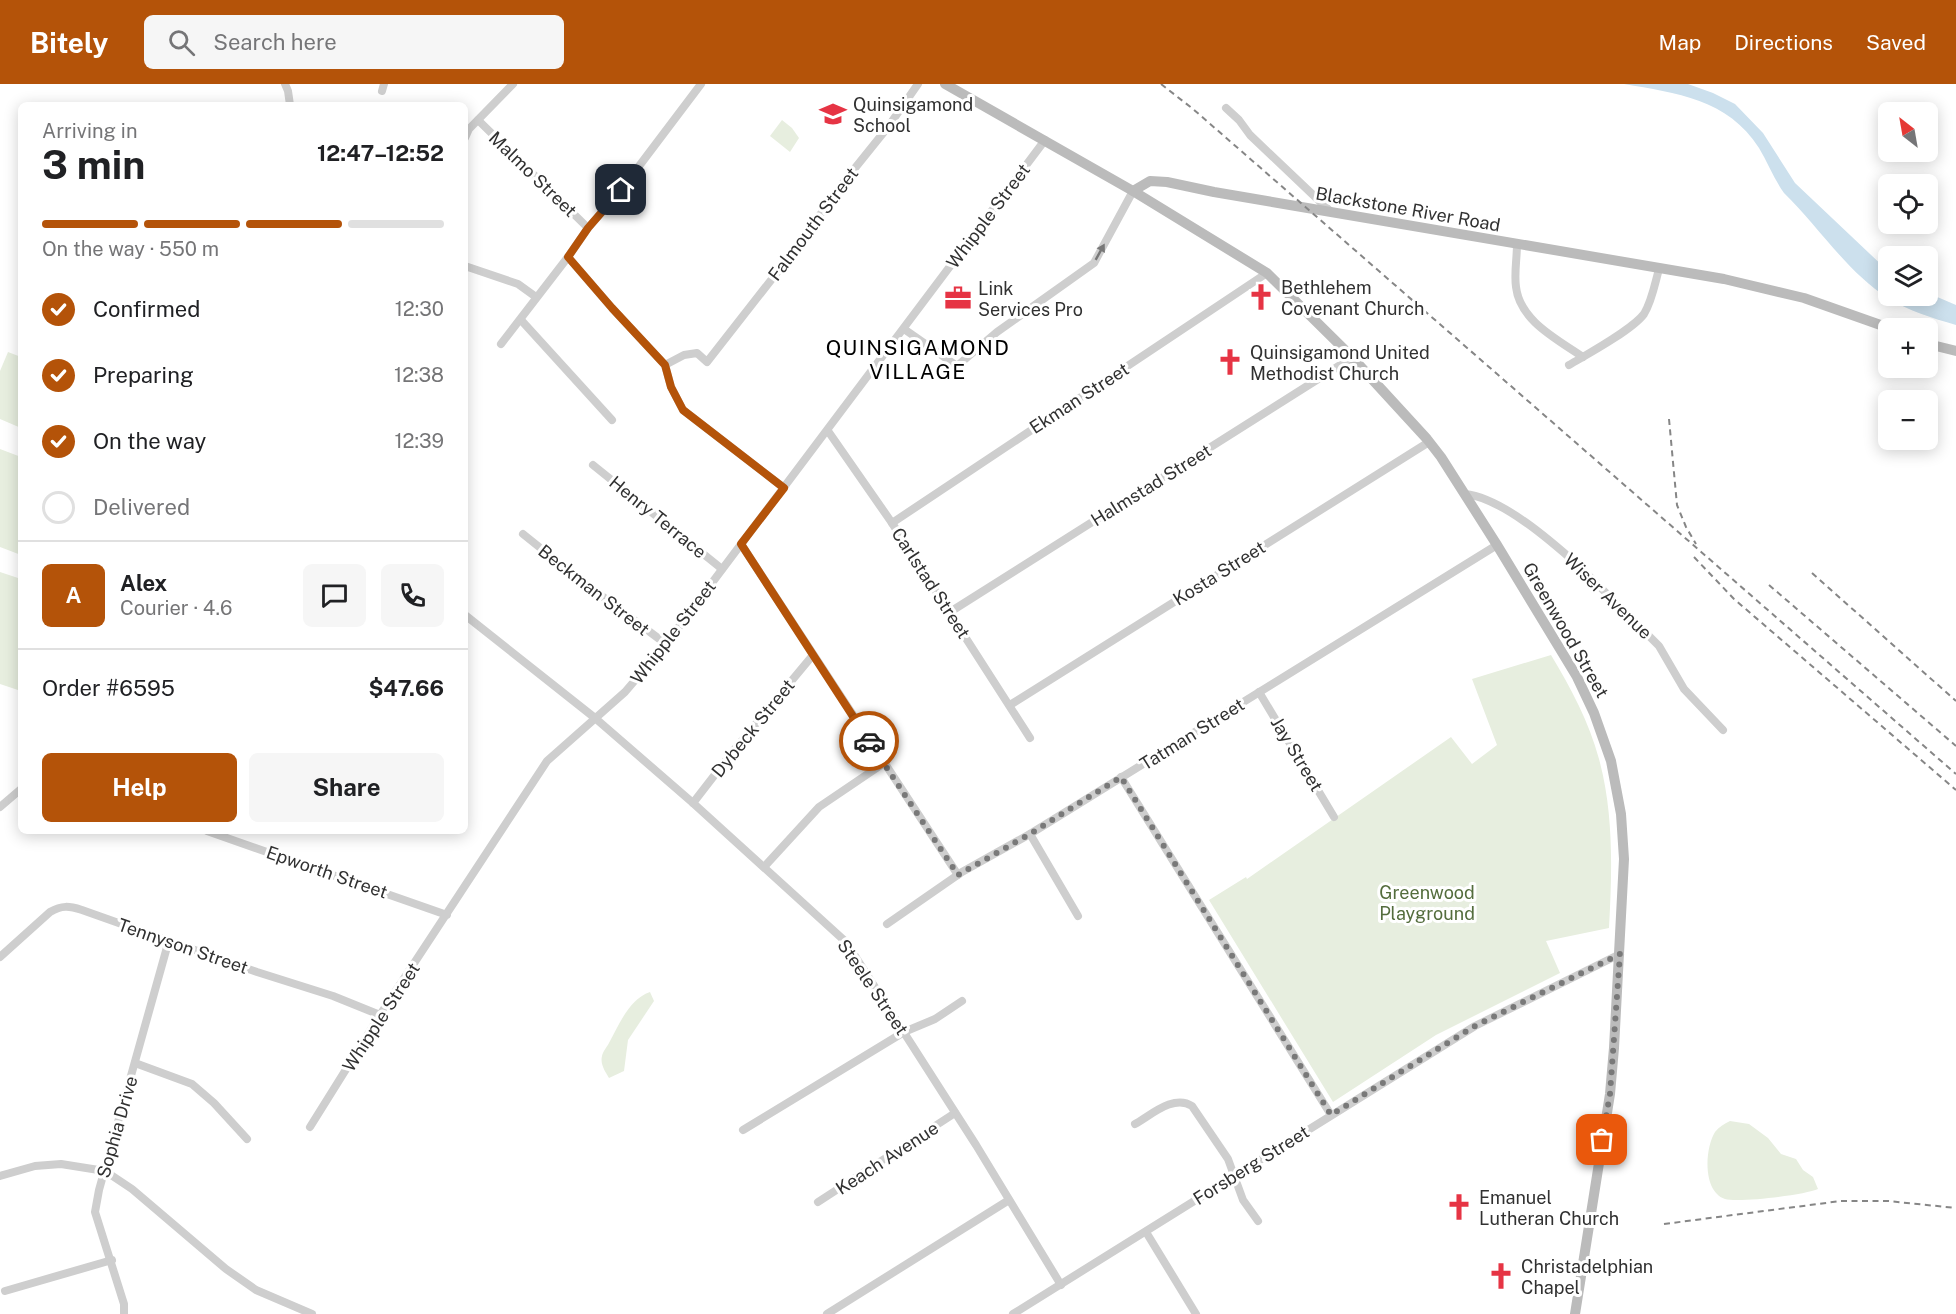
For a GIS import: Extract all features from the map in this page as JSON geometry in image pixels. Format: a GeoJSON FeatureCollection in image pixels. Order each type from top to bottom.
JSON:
{"type":"FeatureCollection","features":[{"type":"Feature","properties":{"kind":"main road"},"geometry":{"type":"LineString","coordinates":[[945,84],[1133,191]]}},
{"type":"Feature","properties":{"kind":"main road","name":"Blackstone River Road"},"geometry":{"type":"LineString","coordinates":[[1133,191],[1150,181],[1167,182],[1332,213],[1724,279],[1782,292],[1878,324]]}},
{"type":"Feature","properties":{"kind":"main road","name":"Greenwood Street"},"geometry":{"type":"LineString","coordinates":[[1133,191],[1267,273],[1353,357],[1429,442],[1497,545],[1577,677],[1594,713],[1611,761],[1618,792],[1623,839],[1620,954],[1610,1094],[1575,1314]]}},
{"type":"Feature","properties":{"kind":"main road"},"geometry":{"type":"LineString","coordinates":[[1938,346],[1956,351]]}},
{"type":"Feature","properties":{"kind":"street"},"geometry":{"type":"LineString","coordinates":[[285,84],[290,102]]}},
{"type":"Feature","properties":{"kind":"street"},"geometry":{"type":"LineString","coordinates":[[468,131],[513,84]]}},
{"type":"Feature","properties":{"kind":"street"},"geometry":{"type":"LineString","coordinates":[[501,344],[701,84]]}},
{"type":"Feature","properties":{"kind":"street","name":"Falmouth Street"},"geometry":{"type":"LineString","coordinates":[[665,365],[684,355],[697,353],[707,362],[888,127],[918,84]]}},
{"type":"Feature","properties":{"kind":"street"},"geometry":{"type":"LineString","coordinates":[[1226,108],[1250,135],[1332,213]]}},
{"type":"Feature","properties":{"kind":"street","name":"Malmo Street"},"geometry":{"type":"LineString","coordinates":[[477,120],[588,228]]}},
{"type":"Feature","properties":{"kind":"street","name":"Whipple Street"},"geometry":{"type":"LineString","coordinates":[[310,1127],[380,1015],[547,761],[625,692],[666,644],[1045,140]]}},
{"type":"Feature","properties":{"kind":"street"},"geometry":{"type":"LineString","coordinates":[[904,329],[957,366],[997,332],[1094,263],[1133,191]]}},
{"type":"Feature","properties":{"kind":"street"},"geometry":{"type":"LineString","coordinates":[[1517,244],[1515,283],[1521,306],[1533,320],[1583,357]]}},
{"type":"Feature","properties":{"kind":"street"},"geometry":{"type":"LineString","coordinates":[[568,257],[665,365],[671,387],[683,410],[784,488]]}},
{"type":"Feature","properties":{"kind":"street"},"geometry":{"type":"LineString","coordinates":[[468,267],[518,284],[536,297]]}},
{"type":"Feature","properties":{"kind":"street"},"geometry":{"type":"LineString","coordinates":[[1569,365],[1627,329],[1641,317],[1647,307],[1659,268]]}},
{"type":"Feature","properties":{"kind":"street","name":"Ekman Street"},"geometry":{"type":"LineString","coordinates":[[892,523],[1267,273]]}},
{"type":"Feature","properties":{"kind":"street"},"geometry":{"type":"LineString","coordinates":[[520,320],[612,420]]}},
{"type":"Feature","properties":{"kind":"street","name":"Halmstad Street"},"geometry":{"type":"LineString","coordinates":[[950,612],[1353,357]]}},
{"type":"Feature","properties":{"kind":"street","name":"Carlstad Street"},"geometry":{"type":"LineString","coordinates":[[828,430],[892,523],[1030,738]]}},
{"type":"Feature","properties":{"kind":"street","name":"Kosta Street"},"geometry":{"type":"LineString","coordinates":[[1010,705],[1429,442]]}},
{"type":"Feature","properties":{"kind":"street","name":"Henry Terrace"},"geometry":{"type":"LineString","coordinates":[[594,465],[722,569]]}},
{"type":"Feature","properties":{"kind":"street","name":"Wiser Avenue"},"geometry":{"type":"LineString","coordinates":[[1465,494],[1476,495],[1506,509],[1572,560],[1659,646],[1684,689],[1723,730]]}},
{"type":"Feature","properties":{"kind":"street","name":"Beckman Street"},"geometry":{"type":"LineString","coordinates":[[523,534],[666,644]]}},
{"type":"Feature","properties":{"kind":"street"},"geometry":{"type":"LineString","coordinates":[[741,544],[958,875]]}},
{"type":"Feature","properties":{"kind":"street","name":"Tatman Street"},"geometry":{"type":"LineString","coordinates":[[887,924],[958,875],[1030,834],[1497,545]]}},
{"type":"Feature","properties":{"kind":"street","name":"Steele Street"},"geometry":{"type":"LineString","coordinates":[[468,617],[595,718],[693,803],[846,942],[976,1144],[1061,1285]]}},
{"type":"Feature","properties":{"kind":"street","name":"Dybeck Street"},"geometry":{"type":"LineString","coordinates":[[693,803],[813,655]]}},
{"type":"Feature","properties":{"kind":"street","name":"Jay Street"},"geometry":{"type":"LineString","coordinates":[[1259,692],[1334,817]]}},
{"type":"Feature","properties":{"kind":"street"},"geometry":{"type":"LineString","coordinates":[[764,867],[819,807],[884,763]]}},
{"type":"Feature","properties":{"kind":"street"},"geometry":{"type":"LineString","coordinates":[[1121,777],[1331,1115]]}},
{"type":"Feature","properties":{"kind":"street"},"geometry":{"type":"LineString","coordinates":[[0,807],[18,792]]}},
{"type":"Feature","properties":{"kind":"street","name":"Epworth Street"},"geometry":{"type":"LineString","coordinates":[[216,834],[447,915]]}},
{"type":"Feature","properties":{"kind":"street"},"geometry":{"type":"LineString","coordinates":[[1030,834],[1078,916]]}},
{"type":"Feature","properties":{"kind":"street","name":"Tennyson Street"},"geometry":{"type":"LineString","coordinates":[[0,957],[50,912],[58,907],[66,906],[82,909],[257,972],[333,996],[380,1015]]}},
{"type":"Feature","properties":{"kind":"street","name":"Sophia Drive"},"geometry":{"type":"LineString","coordinates":[[124,1314],[124,1304],[112,1260],[96,1212],[99,1190],[169,940]]}},
{"type":"Feature","properties":{"kind":"street","name":"Forsberg Street"},"geometry":{"type":"LineString","coordinates":[[1013,1314],[1475,1026],[1620,954]]}},
{"type":"Feature","properties":{"kind":"street"},"geometry":{"type":"LineString","coordinates":[[743,1130],[904,1032],[935,1019],[962,1001]]}},
{"type":"Feature","properties":{"kind":"street"},"geometry":{"type":"LineString","coordinates":[[135,1063],[192,1084],[214,1103],[247,1139]]}},
{"type":"Feature","properties":{"kind":"street"},"geometry":{"type":"LineString","coordinates":[[1135,1124],[1175,1102],[1188,1104],[1198,1113],[1228,1160],[1243,1200],[1258,1221]]}},
{"type":"Feature","properties":{"kind":"street","name":"Keach Avenue"},"geometry":{"type":"LineString","coordinates":[[818,1202],[955,1113]]}},
{"type":"Feature","properties":{"kind":"street"},"geometry":{"type":"LineString","coordinates":[[0,1176],[35,1166],[61,1164],[105,1171],[132,1189],[226,1269],[256,1290],[312,1314]]}},
{"type":"Feature","properties":{"kind":"street"},"geometry":{"type":"LineString","coordinates":[[826,1314],[1009,1200]]}},
{"type":"Feature","properties":{"kind":"street"},"geometry":{"type":"LineString","coordinates":[[1146,1232],[1196,1314]]}},
{"type":"Feature","properties":{"kind":"street"},"geometry":{"type":"LineString","coordinates":[[5,1291],[112,1260]]}},
{"type":"Feature","properties":{"kind":"green space"},"geometry":{"type":"Polygon","coordinates":[[[782,120],[799,138],[790,152],[770,136],[782,120]]]}},
{"type":"Feature","properties":{"kind":"green space"},"geometry":{"type":"Polygon","coordinates":[[[8,352],[18,356],[18,427],[0,419],[0,371],[8,352]]]}},
{"type":"Feature","properties":{"kind":"green space"},"geometry":{"type":"Polygon","coordinates":[[[0,449],[18,456],[18,554],[0,547],[0,449]]]}},
{"type":"Feature","properties":{"kind":"green space"},"geometry":{"type":"Polygon","coordinates":[[[0,572],[18,578],[18,690],[0,684],[0,572]]]}},
{"type":"Feature","properties":{"kind":"green space","name":"Greenwood Playground"},"geometry":{"type":"Polygon","coordinates":[[[1551,655],[1585,719],[1595,745],[1604,780],[1611,843],[1609,928],[1546,941],[1560,973],[1436,1035],[1333,1102],[1209,900],[1246,877],[1247,879],[1451,737],[1472,764],[1497,745],[1472,679],[1551,655]]]}},
{"type":"Feature","properties":{"kind":"green space"},"geometry":{"type":"Polygon","coordinates":[[[650,992],[654,1001],[628,1040],[624,1071],[609,1078],[602,1065],[603,1052],[630,1006],[650,992]]]}},
{"type":"Feature","properties":{"kind":"green space"},"geometry":{"type":"Polygon","coordinates":[[[1730,1121],[1749,1124],[1768,1138],[1781,1154],[1796,1159],[1803,1170],[1813,1177],[1818,1189],[1786,1196],[1743,1200],[1725,1199],[1718,1194],[1709,1179],[1709,1148],[1715,1132],[1730,1121]]]}},
{"type":"Feature","properties":{"kind":"water"},"geometry":{"type":"Polygon","coordinates":[[[1624,84],[1688,84],[1735,104],[1763,133],[1795,183],[1878,262],[1878,291],[1846,262],[1784,193],[1759,148],[1746,132],[1716,109],[1699,101],[1624,84]]]}},
{"type":"Feature","properties":{"kind":"water"},"geometry":{"type":"Polygon","coordinates":[[[1938,297],[1956,305],[1956,325],[1938,318],[1903,306],[1938,306],[1938,297]]]}},
{"type":"Feature","properties":{"kind":"railway"},"geometry":{"type":"LineString","coordinates":[[1161,84],[1193,109],[1956,774]]}},
{"type":"Feature","properties":{"kind":"railway"},"geometry":{"type":"LineString","coordinates":[[1669,419],[1677,505],[1696,544]]}},
{"type":"Feature","properties":{"kind":"railway"},"geometry":{"type":"LineString","coordinates":[[1694,557],[1734,599],[1956,790]]}},
{"type":"Feature","properties":{"kind":"railway"},"geometry":{"type":"LineString","coordinates":[[1812,573],[1956,701]]}},
{"type":"Feature","properties":{"kind":"railway"},"geometry":{"type":"LineString","coordinates":[[1769,585],[1956,746]]}},
{"type":"Feature","properties":{"kind":"railway"},"geometry":{"type":"LineString","coordinates":[[1664,1224],[1841,1201],[1888,1201],[1956,1208]]}},
{"type":"Feature","properties":{"kind":"way so far"},"geometry":{"type":"LineString","coordinates":[[869,741],[958,875],[1030,834],[1121,777],[1331,1115],[1475,1026],[1620,954],[1610,1094],[1602,1140]]}},
{"type":"Feature","properties":{"kind":"place","name":"Quinsigamond School"},"geometry":{"type":"Point","coordinates":[833,114]}},
{"type":"Feature","properties":{"kind":"place","name":"Bethlehem Covenant Church"},"geometry":{"type":"Point","coordinates":[1261,297]}},
{"type":"Feature","properties":{"kind":"place","name":"Link Services Pro"},"geometry":{"type":"Point","coordinates":[958,298]}},
{"type":"Feature","properties":{"kind":"place","name":"Quinsigamond United Methodist Church"},"geometry":{"type":"Point","coordinates":[1230,362]}},
{"type":"Feature","properties":{"kind":"place","name":"Emanuel Lutheran Church"},"geometry":{"type":"Point","coordinates":[1459,1207]}},
{"type":"Feature","properties":{"kind":"place","name":"Christadelphian Chapel"},"geometry":{"type":"Point","coordinates":[1501,1276]}},
{"type":"Feature","properties":{"kind":"district","name":"QUINSIGAMOND VILLAGE"},"geometry":{"type":"Point","coordinates":[918,359]}},
{"type":"Feature","properties":{"kind":"route"},"geometry":{"type":"LineString","coordinates":[[621,190],[588,228],[568,257],[665,365],[671,387],[683,410],[784,488],[741,544],[869,741]]}}]}
